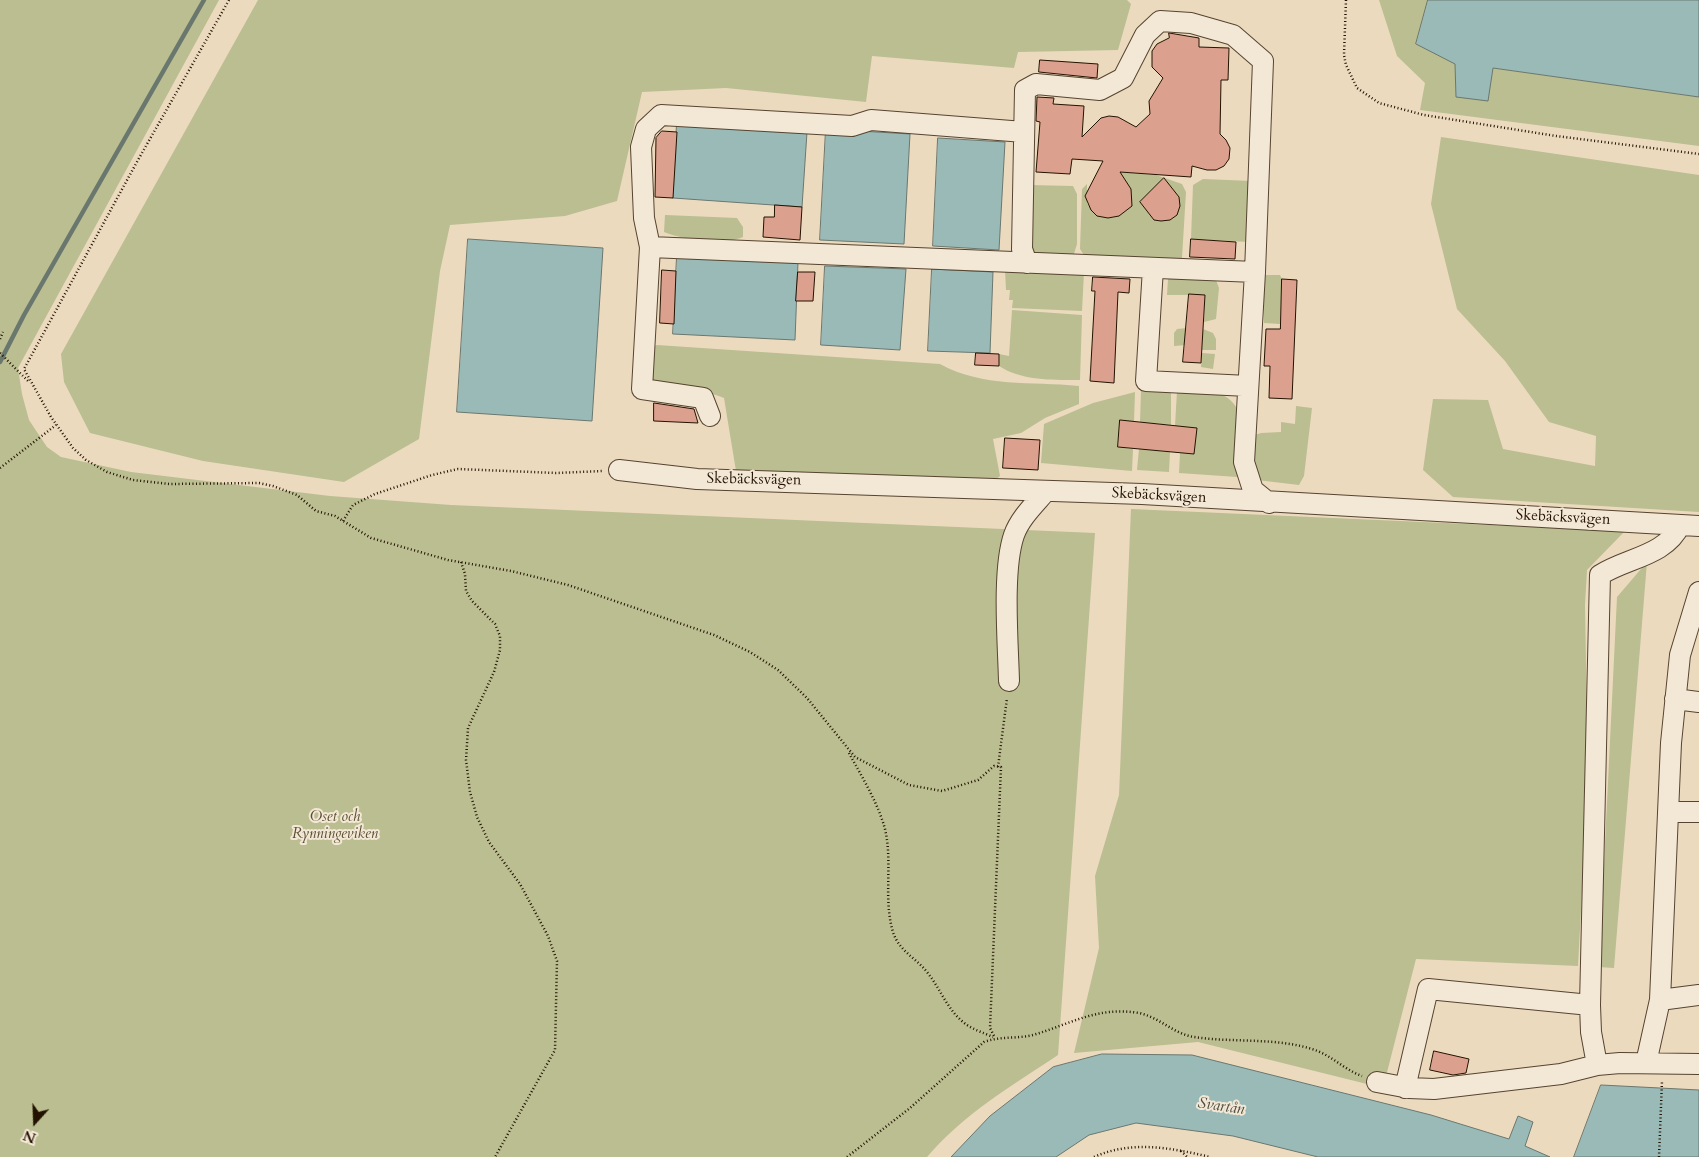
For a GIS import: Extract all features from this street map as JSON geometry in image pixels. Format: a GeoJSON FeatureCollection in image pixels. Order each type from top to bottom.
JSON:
{"type":"FeatureCollection","features":[{"type":"Feature","properties":{"kind":"street"},"geometry":{"type":"LineString","coordinates":[[1027,262],[1022,249],[1024,90],[1036,84],[1100,90],[1123,78],[1145,35],[1160,21],[1191,23],[1233,35],[1263,61],[1255,272],[1244,462],[1253,490],[1269,503]]}},
{"type":"Feature","properties":{"kind":"street"},"geometry":{"type":"LineString","coordinates":[[710,416],[704,398],[642,389],[650,247],[644,218],[641,146],[646,129],[661,115],[852,126],[871,120],[1024,132]]}},
{"type":"Feature","properties":{"kind":"street"},"geometry":{"type":"LineString","coordinates":[[650,247],[1255,272]]}},
{"type":"Feature","properties":{"kind":"street"},"geometry":{"type":"LineString","coordinates":[[1153,268],[1146,380],[1248,386]]}},
{"type":"Feature","properties":{"kind":"street","name":"Skebäcksvägen"},"geometry":{"type":"LineString","coordinates":[[618,470],[697,479],[1142,494],[1269,503],[1689,525]]}},
{"type":"Feature","properties":{"kind":"street"},"geometry":{"type":"LineString","coordinates":[[1009,682],[1008,598],[1014,534],[1024,516],[1046,491]]}},
{"type":"Feature","properties":{"kind":"street"},"geometry":{"type":"LineString","coordinates":[[1597,1065],[1591,1032],[1590,1005],[1600,575],[1616,565],[1667,544],[1689,525]]}},
{"type":"Feature","properties":{"kind":"street"},"geometry":{"type":"LineString","coordinates":[[1654,1064],[1660,1000],[1668,812],[1680,655],[1695,618],[1699,592]]}},
{"type":"Feature","properties":{"kind":"street"},"geometry":{"type":"LineString","coordinates":[[1676,699],[1699,702]]}},
{"type":"Feature","properties":{"kind":"street"},"geometry":{"type":"LineString","coordinates":[[1668,812],[1699,812]]}},
{"type":"Feature","properties":{"kind":"street"},"geometry":{"type":"LineString","coordinates":[[1406,1088],[1428,989],[1590,1005]]}},
{"type":"Feature","properties":{"kind":"street"},"geometry":{"type":"LineString","coordinates":[[1660,1000],[1699,995]]}},
{"type":"Feature","properties":{"kind":"street"},"geometry":{"type":"LineString","coordinates":[[1377,1082],[1406,1088],[1434,1089],[1542,1076],[1597,1065],[1699,1064]]}},
{"type":"Feature","properties":{"kind":"path"},"geometry":{"type":"LineString","coordinates":[[229,0],[24,369],[30,383],[56,425],[80,455],[107,472],[133,480],[170,484],[259,483],[273,486],[297,495],[316,511],[335,516],[371,538],[461,562],[511,571],[604,596],[714,635],[750,652],[778,670],[807,698],[847,750],[870,793],[885,829],[890,889],[888,913],[894,934],[904,951],[926,970],[942,991],[950,1008],[964,1023],[995,1038]]}},
{"type":"Feature","properties":{"kind":"path"},"geometry":{"type":"LineString","coordinates":[[1346,0],[1344,55],[1346,65],[1357,88],[1379,103],[1424,115],[1556,136],[1699,154]]}},
{"type":"Feature","properties":{"kind":"path"},"geometry":{"type":"LineString","coordinates":[[0,339],[3,332]]}},
{"type":"Feature","properties":{"kind":"path"},"geometry":{"type":"LineString","coordinates":[[0,353],[30,383]]}},
{"type":"Feature","properties":{"kind":"path"},"geometry":{"type":"LineString","coordinates":[[0,468],[56,425]]}},
{"type":"Feature","properties":{"kind":"path"},"geometry":{"type":"LineString","coordinates":[[343,521],[353,505],[375,494],[432,475],[458,469],[556,473],[618,470]]}},
{"type":"Feature","properties":{"kind":"path"},"geometry":{"type":"LineString","coordinates":[[461,562],[465,574],[466,591],[472,601],[495,624],[500,636],[500,650],[494,672],[468,728],[466,760],[470,792],[477,817],[489,842],[520,884],[548,936],[557,961],[555,1050],[543,1075],[495,1157]]}},
{"type":"Feature","properties":{"kind":"path"},"geometry":{"type":"LineString","coordinates":[[998,767],[1009,682]]}},
{"type":"Feature","properties":{"kind":"path"},"geometry":{"type":"LineString","coordinates":[[847,750],[865,764],[893,779],[928,790],[942,792],[965,786],[978,780],[994,766],[1001,767],[990,1028],[995,1038]]}},
{"type":"Feature","properties":{"kind":"path"},"geometry":{"type":"LineString","coordinates":[[847,1157],[910,1108],[984,1042],[995,1038],[1018,1038],[1034,1034],[1101,1012],[1139,1013],[1150,1016],[1181,1033],[1193,1037],[1260,1042],[1316,1050],[1355,1073],[1377,1082]]}},
{"type":"Feature","properties":{"kind":"path"},"geometry":{"type":"LineString","coordinates":[[1654,1064],[1659,1157]]}},
{"type":"Feature","properties":{"kind":"path"},"geometry":{"type":"LineString","coordinates":[[1094,1157],[1114,1150],[1145,1146],[1181,1150],[1210,1157]]}},
{"type":"Feature","properties":{"kind":"path"},"geometry":{"type":"LineString","coordinates":[[1181,1150],[1187,1157]]}},
{"type":"Feature","properties":{"kind":"green space","name":"Oset och Rynningeviken"},"geometry":{"type":"Polygon","coordinates":[[[0,0],[219,0],[18,368],[29,420],[47,447],[61,457],[131,472],[330,496],[451,505],[1095,533],[1058,1055],[972,1114],[927,1157],[0,1157],[0,0]]]}},
{"type":"Feature","properties":{"kind":"green space"},"geometry":{"type":"Polygon","coordinates":[[[258,0],[1127,0],[1131,4],[1118,50],[1018,52],[1014,68],[872,56],[866,102],[726,88],[642,92],[617,201],[565,216],[450,225],[440,271],[419,439],[344,482],[203,461],[90,433],[64,382],[61,354],[258,0]]]}},
{"type":"Feature","properties":{"kind":"green space"},"geometry":{"type":"Polygon","coordinates":[[[1379,0],[1428,0],[1416,44],[1493,68],[1699,97],[1699,146],[1420,110],[1425,83],[1397,56],[1379,0]]]}},
{"type":"Feature","properties":{"kind":"green space"},"geometry":{"type":"Polygon","coordinates":[[[1441,137],[1699,175],[1699,512],[1453,497],[1423,470],[1433,399],[1488,400],[1503,449],[1595,466],[1596,436],[1549,422],[1505,361],[1457,309],[1431,204],[1441,137]]]}},
{"type":"Feature","properties":{"kind":"green space"},"geometry":{"type":"Polygon","coordinates":[[[1119,172],[1156,175],[1182,184],[1186,192],[1182,258],[1180,260],[1086,258],[1080,249],[1082,189],[1087,184],[1087,203],[1096,213],[1106,218],[1116,217],[1124,212],[1130,204],[1131,195],[1128,185],[1118,175],[1119,172]]]}},
{"type":"Feature","properties":{"kind":"green space"},"geometry":{"type":"Polygon","coordinates":[[[1203,179],[1252,181],[1249,242],[1191,239],[1193,185],[1203,179]]]}},
{"type":"Feature","properties":{"kind":"green space"},"geometry":{"type":"Polygon","coordinates":[[[1029,185],[1073,186],[1077,194],[1077,244],[1073,257],[1040,257],[1032,251],[1029,185]]]}},
{"type":"Feature","properties":{"kind":"green space"},"geometry":{"type":"Polygon","coordinates":[[[665,215],[737,218],[743,227],[743,237],[726,241],[715,241],[672,235],[664,232],[665,215]]]}},
{"type":"Feature","properties":{"kind":"green space"},"geometry":{"type":"Polygon","coordinates":[[[1005,270],[1084,272],[1082,311],[1012,308],[1013,300],[1009,300],[1010,290],[1006,290],[1005,270]]]}},
{"type":"Feature","properties":{"kind":"green space"},"geometry":{"type":"Polygon","coordinates":[[[1263,275],[1280,275],[1282,279],[1280,324],[1264,323],[1263,275]]]}},
{"type":"Feature","properties":{"kind":"green space"},"geometry":{"type":"Polygon","coordinates":[[[1174,277],[1216,280],[1219,288],[1216,319],[1204,322],[1205,295],[1167,295],[1168,279],[1174,277]]]}},
{"type":"Feature","properties":{"kind":"green space"},"geometry":{"type":"Polygon","coordinates":[[[1012,310],[1082,315],[1080,380],[1049,380],[1028,377],[1018,375],[999,366],[999,354],[1009,356],[1012,310]]]}},
{"type":"Feature","properties":{"kind":"green space"},"geometry":{"type":"Polygon","coordinates":[[[1187,328],[1186,345],[1174,346],[1174,333],[1177,329],[1187,328]]]}},
{"type":"Feature","properties":{"kind":"green space"},"geometry":{"type":"Polygon","coordinates":[[[1203,329],[1213,333],[1216,339],[1216,350],[1202,350],[1203,329]]]}},
{"type":"Feature","properties":{"kind":"green space"},"geometry":{"type":"Polygon","coordinates":[[[657,345],[940,364],[957,372],[990,380],[1079,386],[1079,404],[1045,418],[1021,433],[993,439],[1000,476],[993,482],[860,487],[756,470],[736,471],[724,398],[666,386],[650,378],[650,348],[657,345]]]}},
{"type":"Feature","properties":{"kind":"green space"},"geometry":{"type":"Polygon","coordinates":[[[1202,353],[1215,354],[1213,369],[1201,367],[1202,353]]]}},
{"type":"Feature","properties":{"kind":"green space"},"geometry":{"type":"Polygon","coordinates":[[[1141,391],[1171,392],[1171,425],[1140,422],[1141,391]]]}},
{"type":"Feature","properties":{"kind":"green space"},"geometry":{"type":"Polygon","coordinates":[[[1177,391],[1219,394],[1229,399],[1236,406],[1239,413],[1237,477],[1179,473],[1180,453],[1194,454],[1197,428],[1175,426],[1177,391]]]}},
{"type":"Feature","properties":{"kind":"green space"},"geometry":{"type":"Polygon","coordinates":[[[1135,392],[1134,422],[1120,421],[1118,447],[1133,449],[1132,471],[1041,463],[1044,424],[1093,403],[1135,392]]]}},
{"type":"Feature","properties":{"kind":"green space"},"geometry":{"type":"Polygon","coordinates":[[[1296,406],[1312,408],[1304,476],[1299,485],[1257,480],[1254,476],[1255,435],[1281,432],[1281,422],[1295,424],[1296,406]]]}},
{"type":"Feature","properties":{"kind":"green space"},"geometry":{"type":"Polygon","coordinates":[[[1139,449],[1170,452],[1169,472],[1137,470],[1139,449]]]}},
{"type":"Feature","properties":{"kind":"green space"},"geometry":{"type":"Polygon","coordinates":[[[1131,509],[1625,531],[1587,570],[1585,605],[1588,780],[1578,966],[1416,959],[1383,1088],[1198,1042],[1074,1053],[1099,948],[1095,876],[1119,795],[1131,509]]]}},
{"type":"Feature","properties":{"kind":"green space"},"geometry":{"type":"Polygon","coordinates":[[[1647,562],[1614,968],[1599,967],[1617,597],[1647,562]]]}},
{"type":"Feature","properties":{"kind":"water"},"geometry":{"type":"Polygon","coordinates":[[[1428,0],[1699,0],[1699,97],[1493,68],[1488,101],[1456,97],[1455,64],[1416,44],[1428,0]]]}},
{"type":"Feature","properties":{"kind":"water"},"geometry":{"type":"Polygon","coordinates":[[[677,123],[807,132],[802,207],[673,198],[677,123]]]}},
{"type":"Feature","properties":{"kind":"water"},"geometry":{"type":"Polygon","coordinates":[[[826,129],[910,134],[904,244],[820,240],[826,129]]]}},
{"type":"Feature","properties":{"kind":"water"},"geometry":{"type":"Polygon","coordinates":[[[938,138],[1005,142],[999,250],[933,246],[938,138]]]}},
{"type":"Feature","properties":{"kind":"water"},"geometry":{"type":"Polygon","coordinates":[[[468,239],[603,248],[592,421],[457,412],[468,239]]]}},
{"type":"Feature","properties":{"kind":"water"},"geometry":{"type":"Polygon","coordinates":[[[677,256],[798,262],[795,340],[673,334],[677,256]]]}},
{"type":"Feature","properties":{"kind":"water"},"geometry":{"type":"Polygon","coordinates":[[[825,266],[906,269],[900,350],[821,345],[825,266]]]}},
{"type":"Feature","properties":{"kind":"water"},"geometry":{"type":"Polygon","coordinates":[[[932,269],[993,272],[990,353],[928,351],[932,269]]]}},
{"type":"Feature","properties":{"kind":"water","name":"Svartån"},"geometry":{"type":"Polygon","coordinates":[[[1102,1054],[1192,1055],[1431,1115],[1509,1139],[1518,1116],[1533,1122],[1525,1146],[1550,1157],[1318,1157],[1233,1136],[1136,1123],[1089,1135],[1056,1157],[951,1157],[990,1116],[1053,1067],[1102,1054]]]}},
{"type":"Feature","properties":{"kind":"water"},"geometry":{"type":"Polygon","coordinates":[[[1601,1085],[1699,1090],[1699,1157],[1574,1157],[1601,1085]]]}},
{"type":"Feature","properties":{"kind":"building"},"geometry":{"type":"Polygon","coordinates":[[[1169,33],[1199,38],[1199,47],[1229,48],[1228,80],[1221,80],[1220,134],[1230,148],[1229,159],[1224,166],[1216,170],[1192,166],[1191,177],[1120,172],[1131,189],[1132,206],[1119,216],[1108,218],[1097,216],[1091,210],[1085,196],[1103,161],[1072,159],[1070,174],[1036,172],[1040,122],[1036,121],[1037,97],[1054,98],[1053,104],[1084,106],[1082,137],[1101,118],[1109,116],[1118,117],[1136,127],[1150,114],[1149,101],[1163,78],[1152,67],[1152,51],[1157,44],[1169,38],[1169,33]]]}},
{"type":"Feature","properties":{"kind":"building"},"geometry":{"type":"Polygon","coordinates":[[[1040,60],[1098,64],[1097,78],[1039,72],[1040,60]]]}},
{"type":"Feature","properties":{"kind":"building"},"geometry":{"type":"Polygon","coordinates":[[[662,131],[677,132],[673,198],[655,197],[656,138],[662,131]]]}},
{"type":"Feature","properties":{"kind":"building"},"geometry":{"type":"Polygon","coordinates":[[[1164,178],[1179,197],[1180,206],[1177,215],[1170,220],[1154,220],[1140,202],[1164,178]]]}},
{"type":"Feature","properties":{"kind":"building"},"geometry":{"type":"Polygon","coordinates":[[[775,205],[802,207],[800,240],[763,237],[764,217],[774,217],[775,205]]]}},
{"type":"Feature","properties":{"kind":"building"},"geometry":{"type":"Polygon","coordinates":[[[1191,239],[1236,242],[1235,259],[1190,257],[1191,239]]]}},
{"type":"Feature","properties":{"kind":"building"},"geometry":{"type":"Polygon","coordinates":[[[662,270],[676,271],[674,324],[660,323],[662,270]]]}},
{"type":"Feature","properties":{"kind":"building"},"geometry":{"type":"Polygon","coordinates":[[[798,272],[815,272],[813,301],[796,301],[798,272]]]}},
{"type":"Feature","properties":{"kind":"building"},"geometry":{"type":"Polygon","coordinates":[[[1093,277],[1130,279],[1129,293],[1118,292],[1114,383],[1090,381],[1095,291],[1092,291],[1093,277]]]}},
{"type":"Feature","properties":{"kind":"building"},"geometry":{"type":"Polygon","coordinates":[[[1282,279],[1297,280],[1292,399],[1269,398],[1270,366],[1264,366],[1266,329],[1280,329],[1282,279]]]}},
{"type":"Feature","properties":{"kind":"building"},"geometry":{"type":"Polygon","coordinates":[[[1189,294],[1205,295],[1201,363],[1183,362],[1189,294]]]}},
{"type":"Feature","properties":{"kind":"building"},"geometry":{"type":"Polygon","coordinates":[[[976,353],[999,354],[999,366],[975,365],[976,353]]]}},
{"type":"Feature","properties":{"kind":"building"},"geometry":{"type":"Polygon","coordinates":[[[654,403],[694,409],[698,423],[654,421],[654,403]]]}},
{"type":"Feature","properties":{"kind":"building"},"geometry":{"type":"Polygon","coordinates":[[[1120,420],[1197,428],[1194,454],[1118,447],[1120,420]]]}},
{"type":"Feature","properties":{"kind":"building"},"geometry":{"type":"Polygon","coordinates":[[[1005,438],[1040,440],[1038,470],[1003,468],[1005,438]]]}},
{"type":"Feature","properties":{"kind":"building"},"geometry":{"type":"Polygon","coordinates":[[[1434,1051],[1469,1059],[1466,1073],[1453,1075],[1430,1070],[1434,1051]]]}},
{"type":"Feature","properties":{"kind":"waterway"},"geometry":{"type":"LineString","coordinates":[[0,362],[24,315],[204,0]]}}]}
